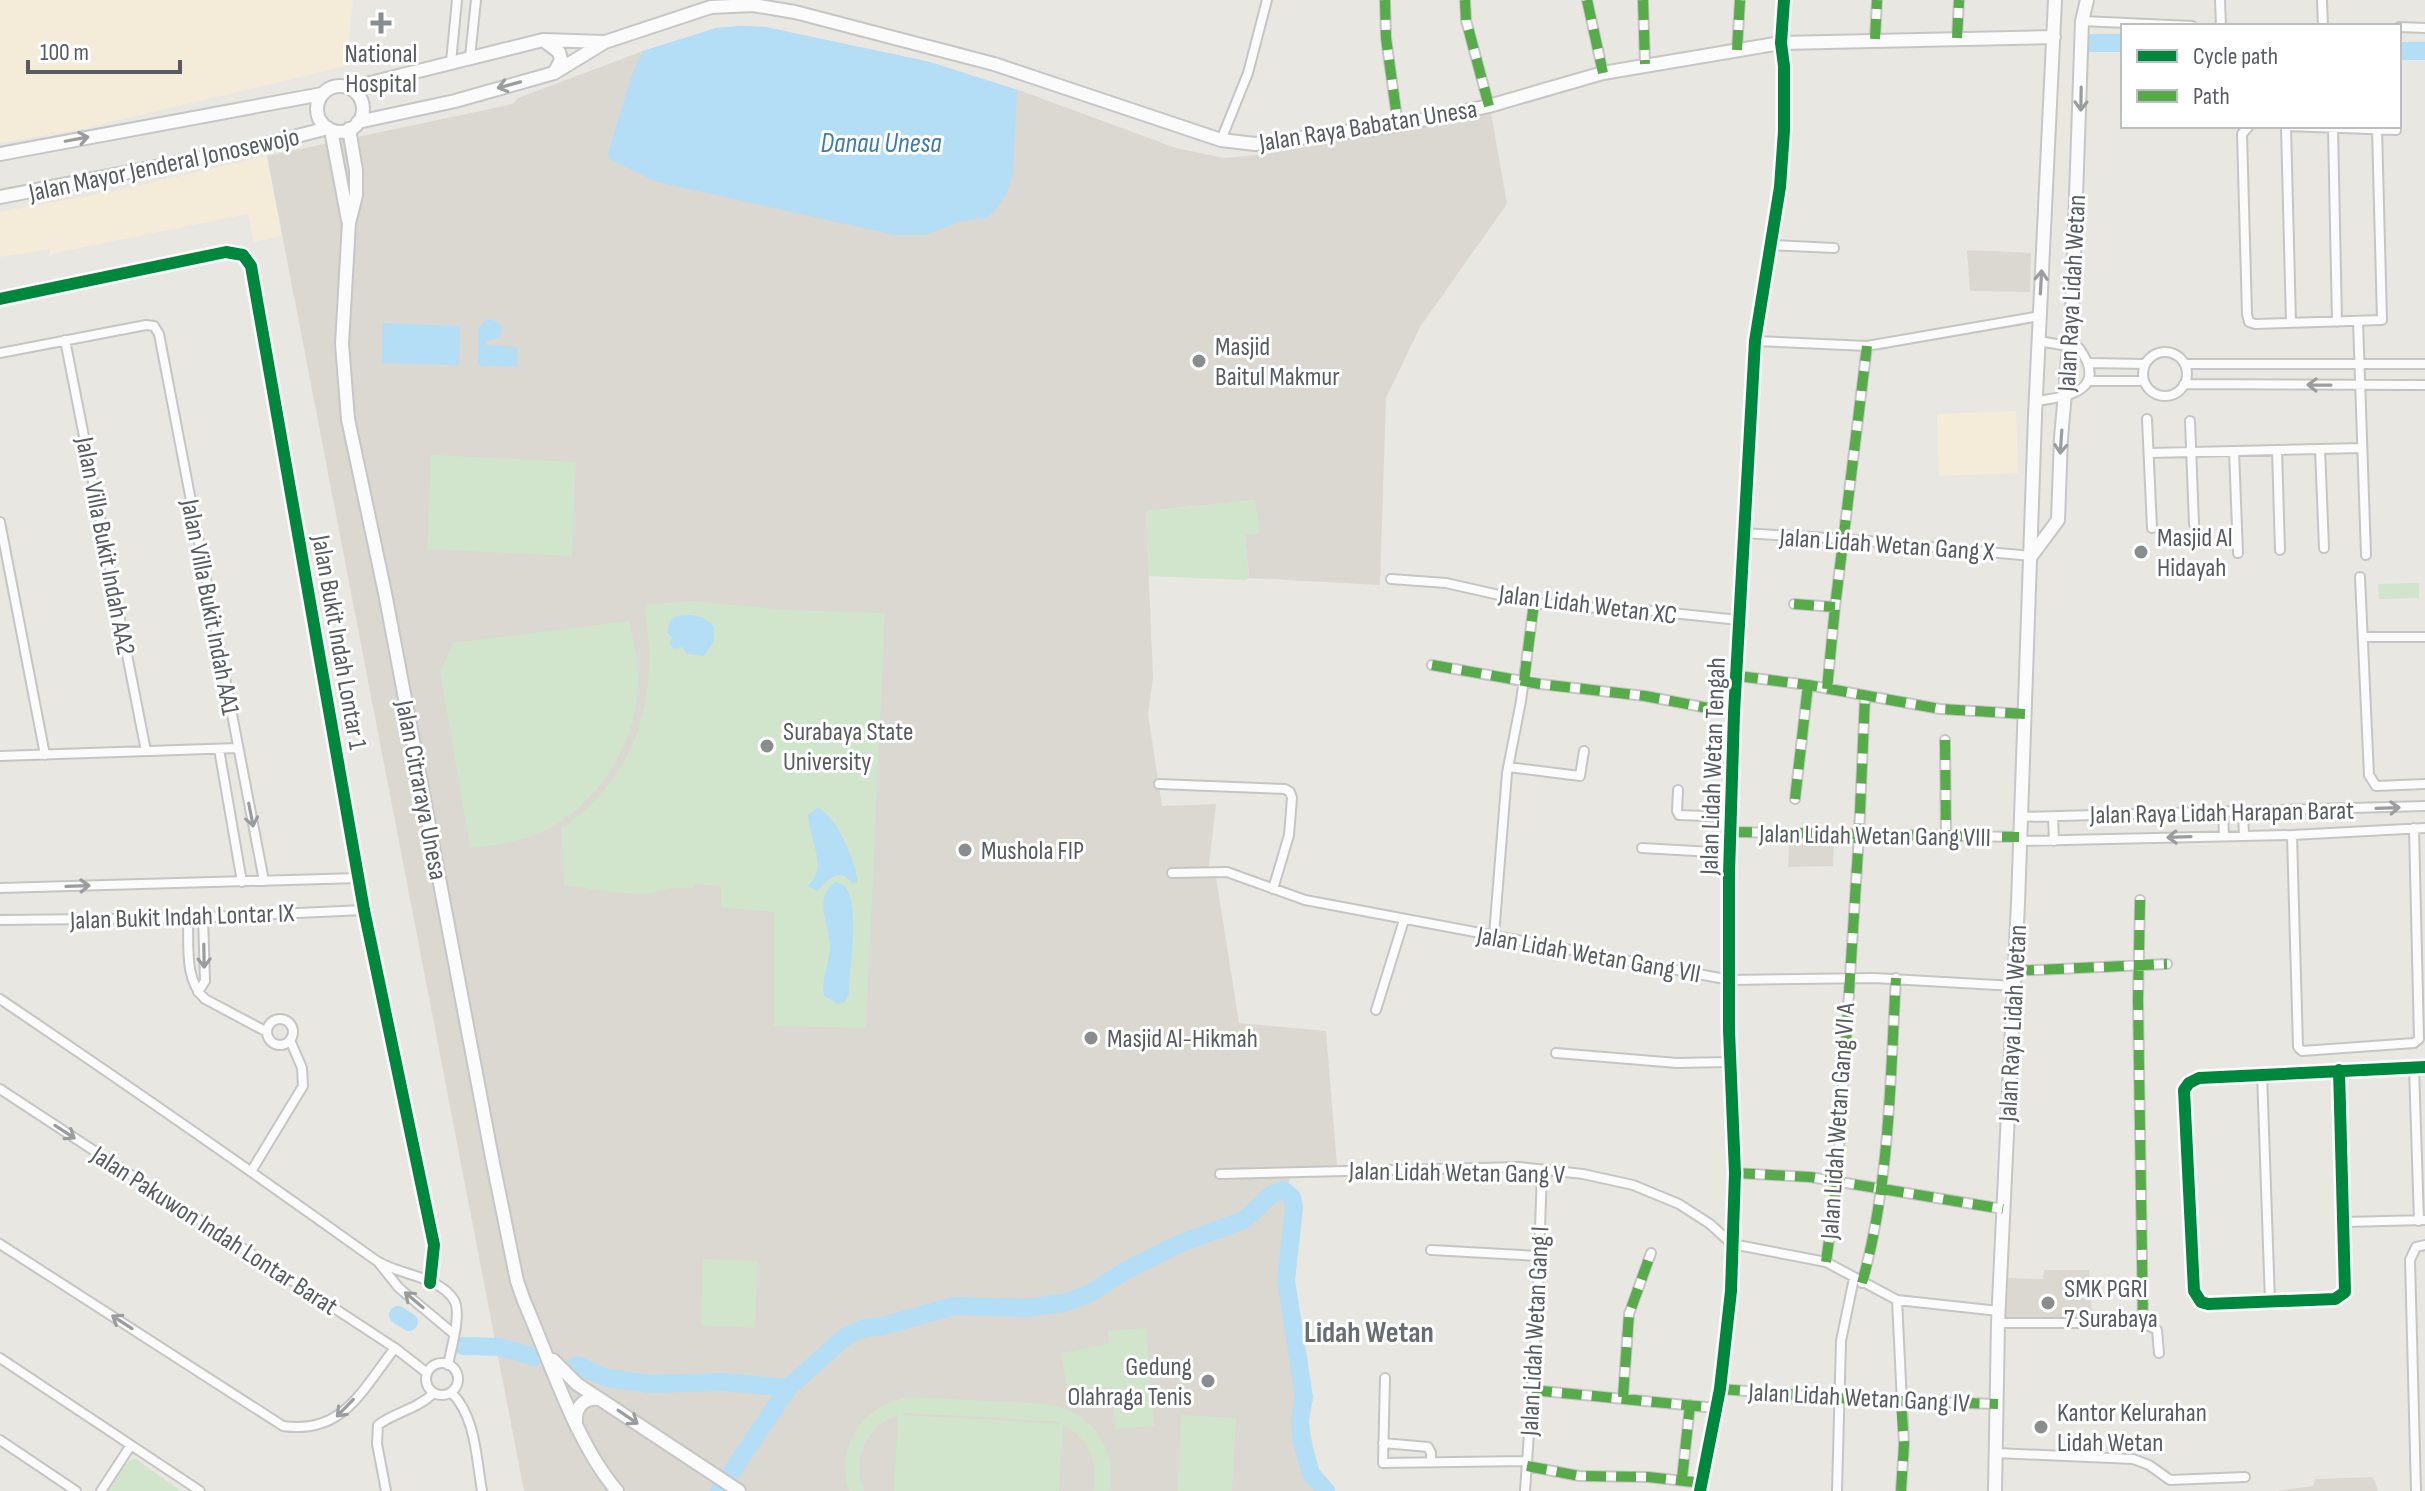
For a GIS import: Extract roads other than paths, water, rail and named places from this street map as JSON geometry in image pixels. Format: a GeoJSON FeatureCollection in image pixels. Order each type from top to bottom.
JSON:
{"type":"FeatureCollection","features":[{"type":"Feature","properties":{"kind":"main road","name":"Jalan Raya Lidah Wetan"},"geometry":{"type":"LineString","coordinates":[[1995,1491],[1998,1317],[2055,0]]}},
{"type":"Feature","properties":{"kind":"main road","name":"Jalan Raya Lidah Wetan"},"geometry":{"type":"LineString","coordinates":[[2032,556],[2058,520],[2070,345],[2082,21],[2087,0]]}},
{"type":"Feature","properties":{"kind":"main road","name":"Jalan Raya Babatan Unesa"},"geometry":{"type":"LineString","coordinates":[[605,42],[711,7],[753,5],[795,12],[994,64],[1221,140],[1255,144],[1398,125],[1489,106],[1645,64],[1781,43],[2054,32],[2082,21]]}},
{"type":"Feature","properties":{"kind":"main road"},"geometry":{"type":"LineString","coordinates":[[543,40],[559,52],[561,60],[554,73]]}},
{"type":"Feature","properties":{"kind":"main road"},"geometry":{"type":"LineString","coordinates":[[543,40],[605,42],[554,73],[455,101],[330,129],[317,113],[322,94],[338,86],[356,87],[543,40]]}},
{"type":"Feature","properties":{"kind":"main road"},"geometry":{"type":"LineString","coordinates":[[356,87],[362,107],[359,123]]}},
{"type":"Feature","properties":{"kind":"main road","name":"Jalan Mayor Jenderal Jonosewojo"},"geometry":{"type":"LineString","coordinates":[[0,154],[322,94]]}},
{"type":"Feature","properties":{"kind":"main road","name":"Jalan Citraraya Unesa"},"geometry":{"type":"LineString","coordinates":[[359,123],[356,195],[349,223],[342,355],[348,423],[385,593],[517,1281],[576,1422],[604,1476],[617,1491]]}},
{"type":"Feature","properties":{"kind":"main road","name":"Jalan Citraraya Unesa"},"geometry":{"type":"LineString","coordinates":[[330,129],[349,223]]}},
{"type":"Feature","properties":{"kind":"main road","name":"Jalan Mayor Jenderal Jonosewojo"},"geometry":{"type":"LineString","coordinates":[[0,197],[243,150],[330,129]]}},
{"type":"Feature","properties":{"kind":"main road"},"geometry":{"type":"LineString","coordinates":[[546,1351],[567,1376],[735,1488]]}},
{"type":"Feature","properties":{"kind":"main road"},"geometry":{"type":"LineString","coordinates":[[576,1422],[575,1415],[581,1404],[593,1398],[599,1399]]}},
{"type":"Feature","properties":{"kind":"street"},"geometry":{"type":"LineString","coordinates":[[451,62],[457,0]]}},
{"type":"Feature","properties":{"kind":"street"},"geometry":{"type":"LineString","coordinates":[[470,57],[476,0]]}},
{"type":"Feature","properties":{"kind":"street"},"geometry":{"type":"LineString","coordinates":[[1221,140],[1248,73],[1267,0]]}},
{"type":"Feature","properties":{"kind":"street"},"geometry":{"type":"LineString","coordinates":[[1385,0],[1386,38],[1398,125]]}},
{"type":"Feature","properties":{"kind":"street"},"geometry":{"type":"LineString","coordinates":[[1465,0],[1466,20],[1489,106]]}},
{"type":"Feature","properties":{"kind":"street"},"geometry":{"type":"LineString","coordinates":[[1587,0],[1603,73]]}},
{"type":"Feature","properties":{"kind":"street"},"geometry":{"type":"LineString","coordinates":[[1643,0],[1645,64]]}},
{"type":"Feature","properties":{"kind":"street"},"geometry":{"type":"LineString","coordinates":[[1737,50],[1740,0]]}},
{"type":"Feature","properties":{"kind":"street","name":"Jalan Lidah Wetan Tengah"},"geometry":{"type":"LineString","coordinates":[[1701,1487],[1720,1389],[1731,1291],[1735,1173],[1730,1062],[1734,713],[1755,341],[1780,187],[1784,131],[1781,43],[1784,0]]}},
{"type":"Feature","properties":{"kind":"street"},"geometry":{"type":"LineString","coordinates":[[1875,39],[1877,0]]}},
{"type":"Feature","properties":{"kind":"street"},"geometry":{"type":"LineString","coordinates":[[1957,38],[1959,0]]}},
{"type":"Feature","properties":{"kind":"street"},"geometry":{"type":"LineString","coordinates":[[2220,0],[2221,24]]}},
{"type":"Feature","properties":{"kind":"street"},"geometry":{"type":"LineString","coordinates":[[2322,0],[2322,24]]}},
{"type":"Feature","properties":{"kind":"street"},"geometry":{"type":"LineString","coordinates":[[2082,21],[2148,24]]}},
{"type":"Feature","properties":{"kind":"street"},"geometry":{"type":"LineString","coordinates":[[2401,27],[2425,28]]}},
{"type":"Feature","properties":{"kind":"street"},"geometry":{"type":"LineString","coordinates":[[2247,128],[2242,134],[2247,314],[2249,322],[2255,324],[2382,320],[2377,129]]}},
{"type":"Feature","properties":{"kind":"street"},"geometry":{"type":"LineString","coordinates":[[2285,128],[2291,323]]}},
{"type":"Feature","properties":{"kind":"street"},"geometry":{"type":"LineString","coordinates":[[2337,322],[2333,128],[2396,130]]}},
{"type":"Feature","properties":{"kind":"street"},"geometry":{"type":"LineString","coordinates":[[1770,245],[1834,248]]}},
{"type":"Feature","properties":{"kind":"street","name":"Jalan Bukit Indah Lontar 1"},"geometry":{"type":"LineString","coordinates":[[0,299],[226,252],[243,255],[251,266],[364,910],[434,1245],[430,1283]]}},
{"type":"Feature","properties":{"kind":"street"},"geometry":{"type":"LineString","coordinates":[[1755,341],[1867,346],[2040,316]]}},
{"type":"Feature","properties":{"kind":"street"},"geometry":{"type":"LineString","coordinates":[[2358,321],[2366,555]]}},
{"type":"Feature","properties":{"kind":"street","name":"Jalan Villa Bukit Indah AA1"},"geometry":{"type":"LineString","coordinates":[[65,340],[146,325],[154,326],[159,334],[264,881]]}},
{"type":"Feature","properties":{"kind":"street"},"geometry":{"type":"LineString","coordinates":[[0,353],[65,340]]}},
{"type":"Feature","properties":{"kind":"street","name":"Jalan Villa Bukit Indah AA2"},"geometry":{"type":"LineString","coordinates":[[65,340],[146,751]]}},
{"type":"Feature","properties":{"kind":"street"},"geometry":{"type":"LineString","coordinates":[[2036,401],[2066,397],[2080,391],[2089,381],[2090,363],[2079,348],[2039,341]]}},
{"type":"Feature","properties":{"kind":"street"},"geometry":{"type":"LineString","coordinates":[[1827,689],[1867,346]]}},
{"type":"Feature","properties":{"kind":"street"},"geometry":{"type":"LineString","coordinates":[[2090,363],[2145,364],[2160,352],[2170,352],[2185,364],[2187,374],[2184,384],[2179,390],[2163,396],[2155,394],[2144,381],[2145,364]]}},
{"type":"Feature","properties":{"kind":"street"},"geometry":{"type":"LineString","coordinates":[[2185,364],[2425,364]]}},
{"type":"Feature","properties":{"kind":"street"},"geometry":{"type":"LineString","coordinates":[[2089,381],[2144,381]]}},
{"type":"Feature","properties":{"kind":"street"},"geometry":{"type":"LineString","coordinates":[[2184,384],[2425,385]]}},
{"type":"Feature","properties":{"kind":"street"},"geometry":{"type":"LineString","coordinates":[[2147,419],[2152,528]]}},
{"type":"Feature","properties":{"kind":"street"},"geometry":{"type":"LineString","coordinates":[[2190,421],[2194,524]]}},
{"type":"Feature","properties":{"kind":"street"},"geometry":{"type":"LineString","coordinates":[[2149,453],[2362,448]]}},
{"type":"Feature","properties":{"kind":"street"},"geometry":{"type":"LineString","coordinates":[[2320,449],[2324,548]]}},
{"type":"Feature","properties":{"kind":"street"},"geometry":{"type":"LineString","coordinates":[[2277,450],[2280,550]]}},
{"type":"Feature","properties":{"kind":"street"},"geometry":{"type":"LineString","coordinates":[[2234,451],[2238,553]]}},
{"type":"Feature","properties":{"kind":"street"},"geometry":{"type":"LineString","coordinates":[[0,522],[45,755]]}},
{"type":"Feature","properties":{"kind":"street","name":"Jalan Lidah Wetan Gang X"},"geometry":{"type":"LineString","coordinates":[[1743,533],[2032,556]]}},
{"type":"Feature","properties":{"kind":"street"},"geometry":{"type":"LineString","coordinates":[[2360,577],[2369,775],[2376,786],[2425,784]]}},
{"type":"Feature","properties":{"kind":"street","name":"Jalan Lidah Wetan XC"},"geometry":{"type":"LineString","coordinates":[[1391,579],[1446,583],[1534,603],[1739,620]]}},
{"type":"Feature","properties":{"kind":"street"},"geometry":{"type":"LineString","coordinates":[[1494,935],[1508,767],[1534,603]]}},
{"type":"Feature","properties":{"kind":"street"},"geometry":{"type":"LineString","coordinates":[[1794,604],[1835,607]]}},
{"type":"Feature","properties":{"kind":"street"},"geometry":{"type":"LineString","coordinates":[[2364,637],[2425,637]]}},
{"type":"Feature","properties":{"kind":"street"},"geometry":{"type":"LineString","coordinates":[[1432,665],[1524,681],[1645,696],[1734,713]]}},
{"type":"Feature","properties":{"kind":"street"},"geometry":{"type":"LineString","coordinates":[[1738,676],[1808,685],[1940,709],[2025,714]]}},
{"type":"Feature","properties":{"kind":"street"},"geometry":{"type":"LineString","coordinates":[[1795,799],[1808,685]]}},
{"type":"Feature","properties":{"kind":"street","name":"Jalan Lidah Wetan Gang VI A"},"geometry":{"type":"LineString","coordinates":[[1826,1262],[1837,1182],[1865,697]]}},
{"type":"Feature","properties":{"kind":"street"},"geometry":{"type":"LineString","coordinates":[[1945,740],[1946,836]]}},
{"type":"Feature","properties":{"kind":"street"},"geometry":{"type":"LineString","coordinates":[[0,756],[238,748]]}},
{"type":"Feature","properties":{"kind":"street","name":"Jalan Villa Bukit Indah AA1"},"geometry":{"type":"LineString","coordinates":[[219,749],[242,882]]}},
{"type":"Feature","properties":{"kind":"street"},"geometry":{"type":"LineString","coordinates":[[1508,767],[1580,776],[1584,751]]}},
{"type":"Feature","properties":{"kind":"street"},"geometry":{"type":"LineString","coordinates":[[1159,784],[1285,789],[1290,792],[1289,835],[1273,889]]}},
{"type":"Feature","properties":{"kind":"street"},"geometry":{"type":"LineString","coordinates":[[1678,790],[1679,815],[1731,817]]}},
{"type":"Feature","properties":{"kind":"street","name":"Jalan Raya Lidah Harapan Barat"},"geometry":{"type":"LineString","coordinates":[[2019,817],[2425,806]]}},
{"type":"Feature","properties":{"kind":"street"},"geometry":{"type":"LineString","coordinates":[[2223,812],[2224,836]]}},
{"type":"Feature","properties":{"kind":"street"},"geometry":{"type":"LineString","coordinates":[[2243,812],[2244,836]]}},
{"type":"Feature","properties":{"kind":"street"},"geometry":{"type":"LineString","coordinates":[[2053,817],[2054,841]]}},
{"type":"Feature","properties":{"kind":"street"},"geometry":{"type":"LineString","coordinates":[[2292,835],[2298,1050],[2414,1043],[2419,1039],[2420,900],[2414,828]]}},
{"type":"Feature","properties":{"kind":"street","name":"Jalan Raya Lidah Harapan Barat"},"geometry":{"type":"LineString","coordinates":[[2019,839],[2054,841],[2292,835],[2425,828]]}},
{"type":"Feature","properties":{"kind":"street","name":"Jalan Lidah Wetan Gang VIII"},"geometry":{"type":"LineString","coordinates":[[1732,832],[2019,839]]}},
{"type":"Feature","properties":{"kind":"street"},"geometry":{"type":"LineString","coordinates":[[1642,848],[1730,853]]}},
{"type":"Feature","properties":{"kind":"street","name":"Jalan Lidah Wetan Gang VII"},"geometry":{"type":"LineString","coordinates":[[1172,873],[1227,872],[1305,900],[1730,980],[1896,978],[2014,986]]}},
{"type":"Feature","properties":{"kind":"street","name":"Jalan Bukit Indah Lontar IX"},"geometry":{"type":"LineString","coordinates":[[0,888],[359,878]]}},
{"type":"Feature","properties":{"kind":"street"},"geometry":{"type":"LineString","coordinates":[[2140,900],[2138,964],[2143,1323],[2157,1330],[2159,1353]]}},
{"type":"Feature","properties":{"kind":"street","name":"Jalan Bukit Indah Lontar IX"},"geometry":{"type":"LineString","coordinates":[[0,920],[188,918],[364,910]]}},
{"type":"Feature","properties":{"kind":"street"},"geometry":{"type":"LineString","coordinates":[[198,992],[205,981],[203,917]]}},
{"type":"Feature","properties":{"kind":"street"},"geometry":{"type":"LineString","coordinates":[[188,918],[191,982],[205,999],[267,1032]]}},
{"type":"Feature","properties":{"kind":"street"},"geometry":{"type":"LineString","coordinates":[[1376,1010],[1404,920]]}},
{"type":"Feature","properties":{"kind":"street"},"geometry":{"type":"LineString","coordinates":[[2014,971],[2167,964]]}},
{"type":"Feature","properties":{"kind":"street"},"geometry":{"type":"LineString","coordinates":[[1837,1491],[1841,1341],[1882,1191],[1889,1133],[1896,978]]}},
{"type":"Feature","properties":{"kind":"street"},"geometry":{"type":"LineString","coordinates":[[0,999],[252,1170],[378,1262],[444,1290],[458,1309],[448,1365]]}},
{"type":"Feature","properties":{"kind":"street"},"geometry":{"type":"LineString","coordinates":[[252,1170],[301,1094],[303,1086],[302,1068],[290,1040],[291,1027],[281,1019],[269,1024],[269,1039],[276,1044],[290,1040]]}},
{"type":"Feature","properties":{"kind":"street"},"geometry":{"type":"LineString","coordinates":[[1556,1053],[1677,1063],[1730,1062]]}},
{"type":"Feature","properties":{"kind":"street"},"geometry":{"type":"LineString","coordinates":[[2345,1222],[2422,1220],[2414,1067]]}},
{"type":"Feature","properties":{"kind":"street"},"geometry":{"type":"LineString","coordinates":[[2339,1070],[2345,1222],[2345,1285],[2341,1297],[2208,1304],[2194,1291],[2184,1090],[2189,1083],[2199,1078],[2262,1073],[2414,1067],[2425,1067]]}},
{"type":"Feature","properties":{"kind":"street"},"geometry":{"type":"LineString","coordinates":[[2262,1073],[2270,1302]]}},
{"type":"Feature","properties":{"kind":"street","name":"Jalan Pakuwon Indah Lontar Barat"},"geometry":{"type":"LineString","coordinates":[[0,1089],[395,1348],[427,1373]]}},
{"type":"Feature","properties":{"kind":"street","name":"Jalan Lidah Wetan Gang V"},"geometry":{"type":"LineString","coordinates":[[1220,1174],[1520,1167],[1583,1174],[1633,1185],[1679,1204],[1710,1224],[1732,1244],[1826,1262],[1897,1300],[1998,1317],[2143,1323]]}},
{"type":"Feature","properties":{"kind":"street","name":"Jalan Lidah Wetan Gang I"},"geometry":{"type":"LineString","coordinates":[[1525,1491],[1542,1170]]}},
{"type":"Feature","properties":{"kind":"street"},"geometry":{"type":"LineString","coordinates":[[1735,1173],[1837,1182],[2003,1209]]}},
{"type":"Feature","properties":{"kind":"street"},"geometry":{"type":"LineString","coordinates":[[0,1244],[283,1426],[304,1429],[333,1420],[344,1412],[395,1348]]}},
{"type":"Feature","properties":{"kind":"street"},"geometry":{"type":"LineString","coordinates":[[2416,1491],[2410,1260],[2411,1252],[2425,1245]]}},
{"type":"Feature","properties":{"kind":"street"},"geometry":{"type":"LineString","coordinates":[[1431,1250],[1538,1256]]}},
{"type":"Feature","properties":{"kind":"street"},"geometry":{"type":"LineString","coordinates":[[1623,1397],[1629,1314],[1651,1253]]}},
{"type":"Feature","properties":{"kind":"street"},"geometry":{"type":"LineString","coordinates":[[378,1262],[399,1288],[454,1334]]}},
{"type":"Feature","properties":{"kind":"street"},"geometry":{"type":"LineString","coordinates":[[1897,1300],[1904,1444],[1901,1491]]}},
{"type":"Feature","properties":{"kind":"street"},"geometry":{"type":"LineString","coordinates":[[0,1358],[200,1491]]}},
{"type":"Feature","properties":{"kind":"street"},"geometry":{"type":"LineString","coordinates":[[436,1364],[448,1365],[455,1371],[457,1380],[451,1392],[443,1395],[434,1393],[427,1385],[427,1373],[436,1364]]}},
{"type":"Feature","properties":{"kind":"street"},"geometry":{"type":"LineString","coordinates":[[1385,1378],[1384,1463],[1527,1464],[1579,1476],[1682,1479],[1701,1487]]}},
{"type":"Feature","properties":{"kind":"street","name":"Jalan Lidah Wetan Gang IV"},"geometry":{"type":"LineString","coordinates":[[1720,1389],[1901,1402],[1998,1404]]}},
{"type":"Feature","properties":{"kind":"street","name":"Jalan Lidah Wetan Gang IV"},"geometry":{"type":"LineString","coordinates":[[1532,1390],[1716,1408]]}},
{"type":"Feature","properties":{"kind":"street"},"geometry":{"type":"LineString","coordinates":[[451,1392],[462,1403],[468,1416],[482,1491]]}},
{"type":"Feature","properties":{"kind":"street"},"geometry":{"type":"LineString","coordinates":[[386,1491],[377,1444],[378,1425],[417,1407],[434,1393]]}},
{"type":"Feature","properties":{"kind":"street"},"geometry":{"type":"LineString","coordinates":[[1682,1479],[1690,1405]]}},
{"type":"Feature","properties":{"kind":"street"},"geometry":{"type":"LineString","coordinates":[[0,1440],[76,1491]]}},
{"type":"Feature","properties":{"kind":"street"},"geometry":{"type":"LineString","coordinates":[[1383,1443],[1428,1447],[1431,1461]]}},
{"type":"Feature","properties":{"kind":"street"},"geometry":{"type":"LineString","coordinates":[[101,1491],[131,1445]]}},
{"type":"Feature","properties":{"kind":"street"},"geometry":{"type":"LineString","coordinates":[[1996,1453],[2133,1459],[2149,1465],[2170,1480],[2245,1477]]}},
{"type":"Feature","properties":{"kind":"water","name":"Danau Unesa"},"geometry":{"type":"Polygon","coordinates":[[[765,27],[930,62],[1017,90],[1013,173],[1007,193],[986,218],[962,221],[925,235],[895,235],[657,182],[609,159],[608,153],[632,75],[643,51],[716,28],[765,27]]]}},
{"type":"Feature","properties":{"kind":"water"},"geometry":{"type":"Polygon","coordinates":[[[486,319],[499,322],[502,330],[499,338],[486,341],[486,345],[518,347],[517,367],[478,365],[478,330],[486,319]]]}},
{"type":"Feature","properties":{"kind":"water"},"geometry":{"type":"Polygon","coordinates":[[[383,323],[460,326],[459,365],[382,363],[383,323]]]}},
{"type":"Feature","properties":{"kind":"water"},"geometry":{"type":"Polygon","coordinates":[[[677,616],[702,617],[714,626],[714,641],[704,656],[687,654],[682,647],[674,649],[669,643],[672,638],[667,632],[671,620],[677,616]]]}},
{"type":"Feature","properties":{"kind":"water"},"geometry":{"type":"Polygon","coordinates":[[[818,808],[832,820],[845,841],[857,882],[852,883],[840,875],[830,879],[817,891],[808,886],[815,876],[818,863],[808,814],[818,808]]]}},
{"type":"Feature","properties":{"kind":"water"},"geometry":{"type":"Polygon","coordinates":[[[835,882],[844,886],[853,912],[849,994],[845,1002],[838,1004],[824,996],[823,990],[830,942],[823,905],[828,889],[835,882]]]}},
{"type":"Feature","properties":{"kind":"waterway"},"geometry":{"type":"LineString","coordinates":[[2088,43],[2121,43]]}},
{"type":"Feature","properties":{"kind":"waterway"},"geometry":{"type":"LineString","coordinates":[[2401,51],[2425,51]]}},
{"type":"Feature","properties":{"kind":"waterway"},"geometry":{"type":"LineString","coordinates":[[577,1365],[607,1378],[649,1384],[725,1382],[788,1388],[846,1336],[865,1328],[954,1306],[1026,1308],[1064,1303],[1089,1294],[1123,1272],[1181,1243],[1244,1220],[1272,1194],[1283,1190],[1292,1197],[1294,1208],[1286,1280],[1304,1397],[1301,1439],[1311,1474],[1326,1491]]}},
{"type":"Feature","properties":{"kind":"waterway"},"geometry":{"type":"LineString","coordinates":[[398,1315],[409,1322]]}},
{"type":"Feature","properties":{"kind":"waterway"},"geometry":{"type":"LineString","coordinates":[[463,1346],[499,1347],[535,1357]]}},
{"type":"Feature","properties":{"kind":"waterway"},"geometry":{"type":"LineString","coordinates":[[719,1491],[788,1388]]}},
{"type":"Feature","properties":{"kind":"place","name":"National Hospital"},"geometry":{"type":"Point","coordinates":[381,23]}},
{"type":"Feature","properties":{"kind":"place","name":"Masjid Baitul Makmur"},"geometry":{"type":"Point","coordinates":[1199,361]}},
{"type":"Feature","properties":{"kind":"place","name":"Masjid Al Hidayah"},"geometry":{"type":"Point","coordinates":[2141,552]}},
{"type":"Feature","properties":{"kind":"place","name":"Surabaya State University"},"geometry":{"type":"Point","coordinates":[767,746]}},
{"type":"Feature","properties":{"kind":"place","name":"Mushola FIP"},"geometry":{"type":"Point","coordinates":[965,850]}},
{"type":"Feature","properties":{"kind":"place","name":"Masjid Al-Hikmah"},"geometry":{"type":"Point","coordinates":[1091,1038]}},
{"type":"Feature","properties":{"kind":"place","name":"SMK PGRI 7 Surabaya"},"geometry":{"type":"Point","coordinates":[2048,1303]}},
{"type":"Feature","properties":{"kind":"place","name":"Gedung Olahraga Tenis"},"geometry":{"type":"Point","coordinates":[1208,1381]}},
{"type":"Feature","properties":{"kind":"place","name":"Kantor Kelurahan Lidah Wetan"},"geometry":{"type":"Point","coordinates":[2041,1427]}},
{"type":"Feature","properties":{"kind":"district","name":"Lidah Wetan"},"geometry":{"type":"Point","coordinates":[1369,1332]}}]}
